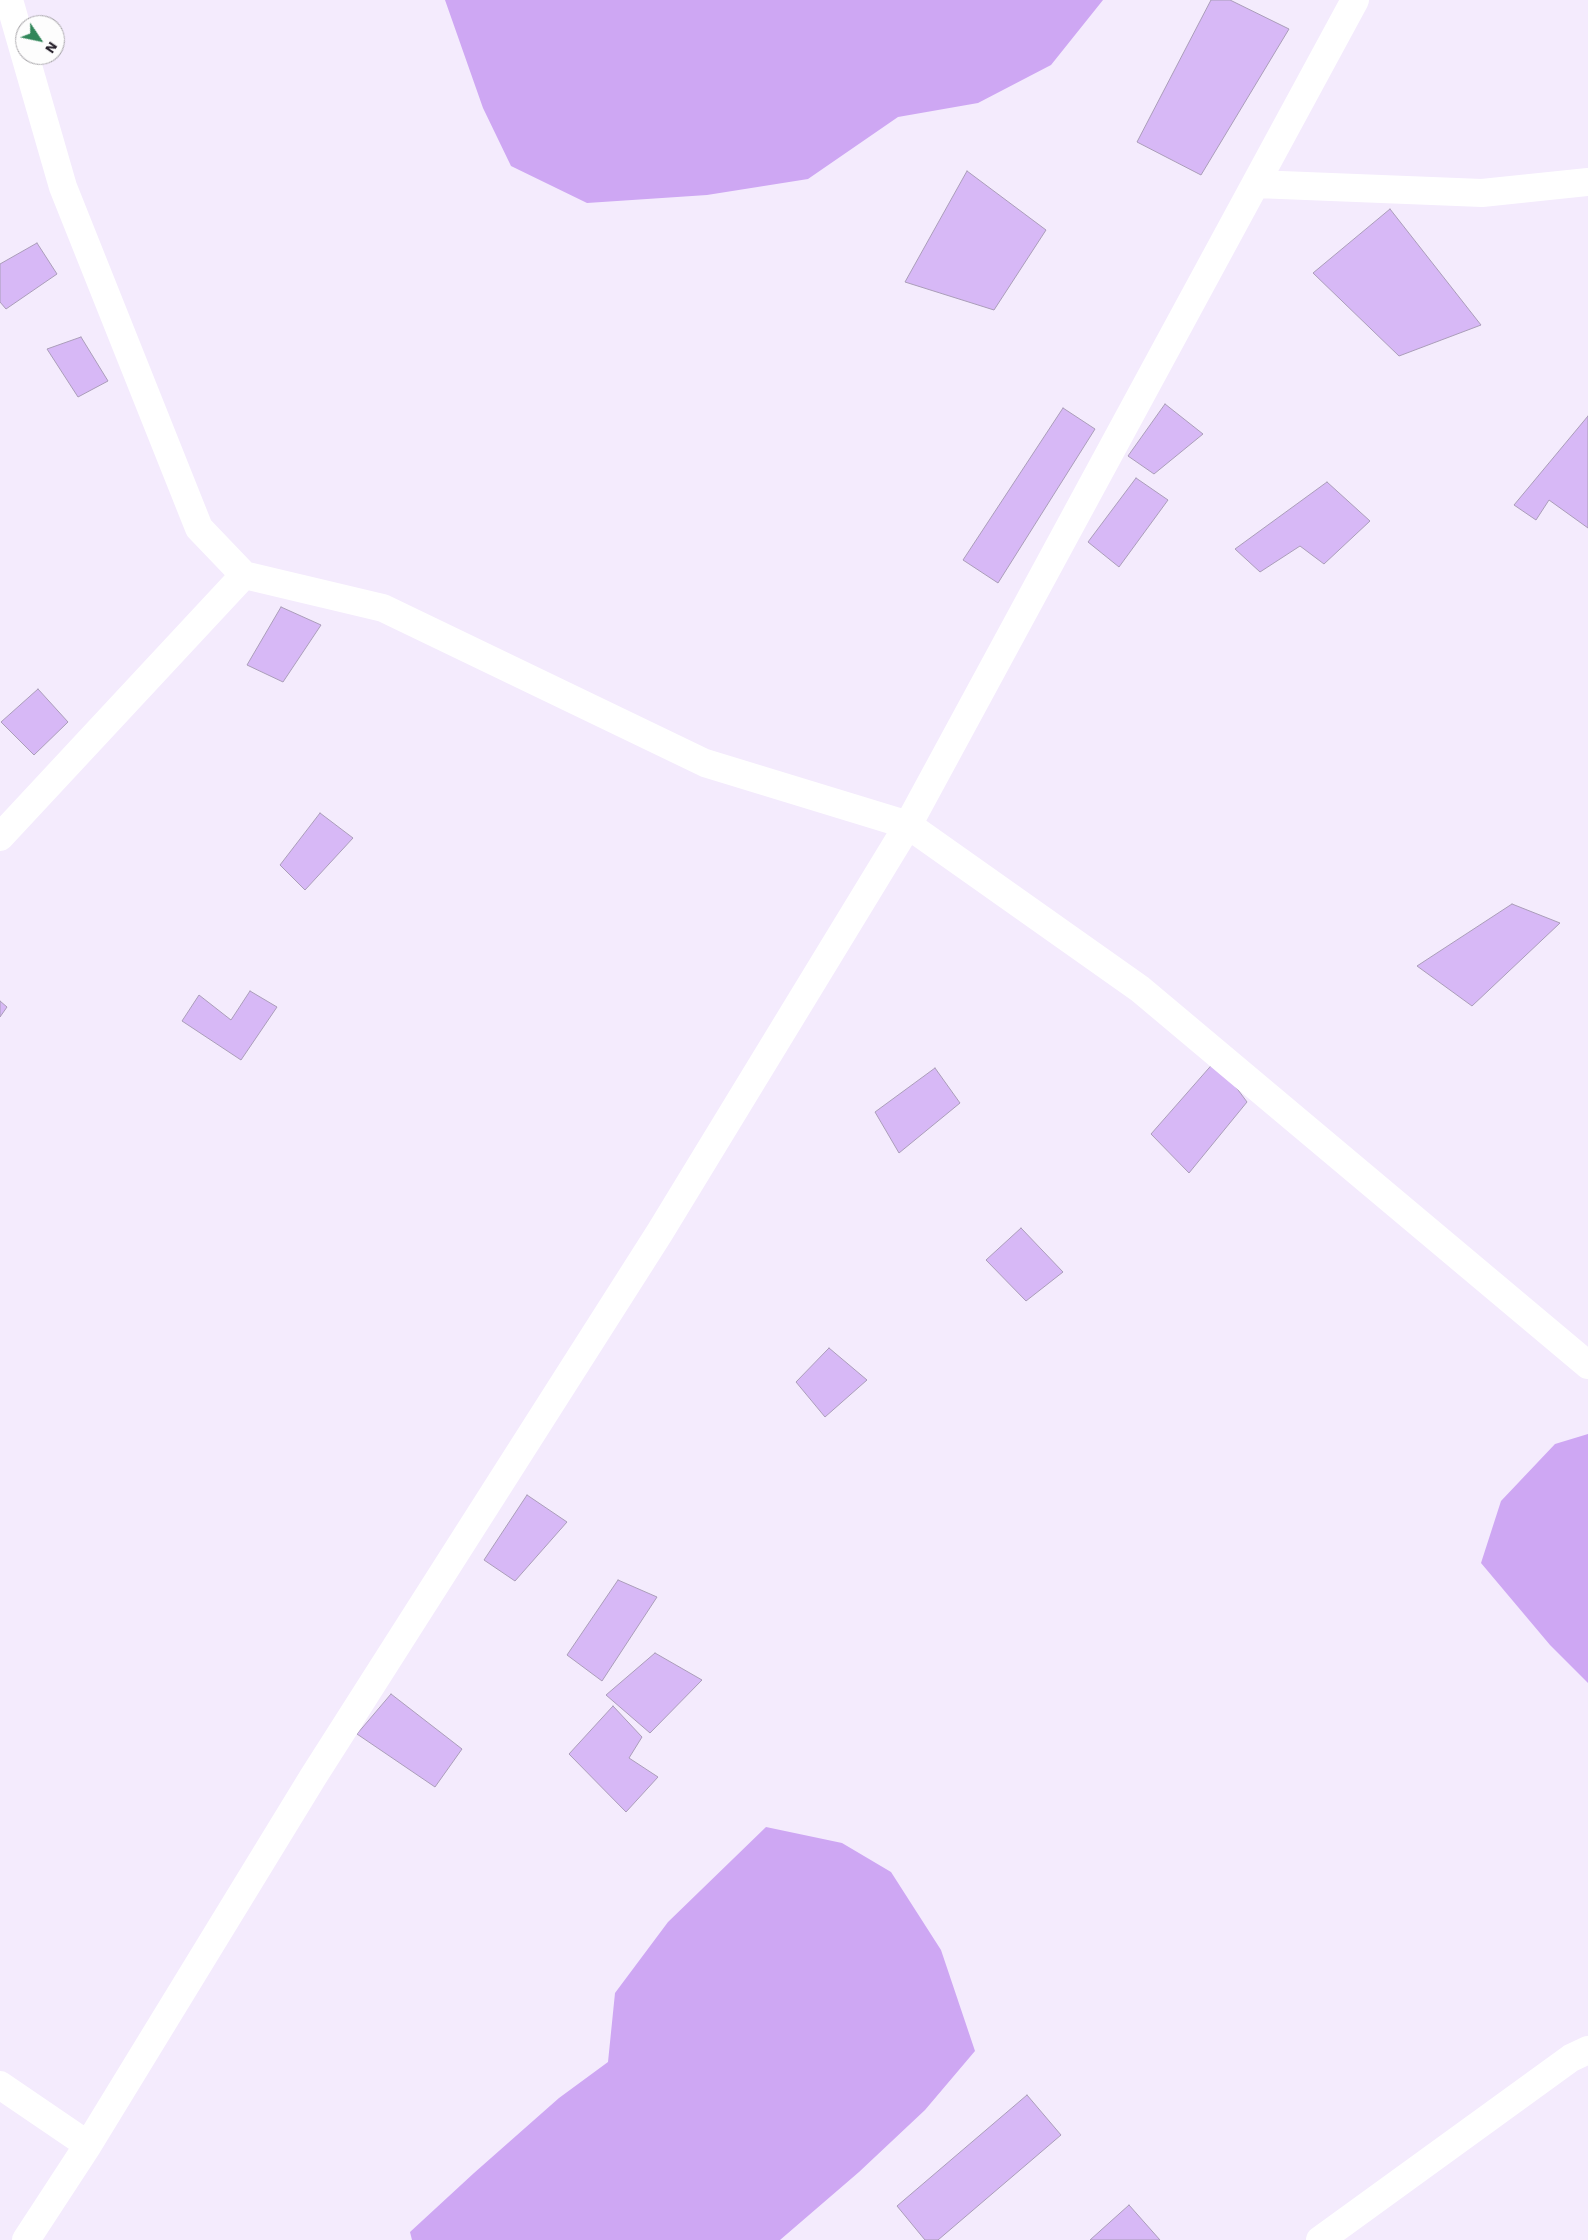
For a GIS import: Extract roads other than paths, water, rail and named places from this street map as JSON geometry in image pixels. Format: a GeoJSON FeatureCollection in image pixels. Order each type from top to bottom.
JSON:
{"type":"FeatureCollection","features":[{"type":"Feature","properties":{"kind":"street"},"geometry":{"type":"LineString","coordinates":[[8,0],[64,187],[199,528],[244,575],[383,608],[705,763],[908,825],[1140,989],[1588,1365]]}},
{"type":"Feature","properties":{"kind":"street"},"geometry":{"type":"LineString","coordinates":[[26,2240],[88,2145],[318,1768],[660,1232],[908,825],[1354,0]]}},
{"type":"Feature","properties":{"kind":"street"},"geometry":{"type":"LineString","coordinates":[[1256,184],[1482,193],[1588,182]]}},
{"type":"Feature","properties":{"kind":"street"},"geometry":{"type":"LineString","coordinates":[[0,837],[244,575]]}},
{"type":"Feature","properties":{"kind":"street"},"geometry":{"type":"LineString","coordinates":[[1320,2240],[1571,2058],[1588,2050]]}},
{"type":"Feature","properties":{"kind":"street"},"geometry":{"type":"LineString","coordinates":[[0,2085],[88,2145]]}}]}
